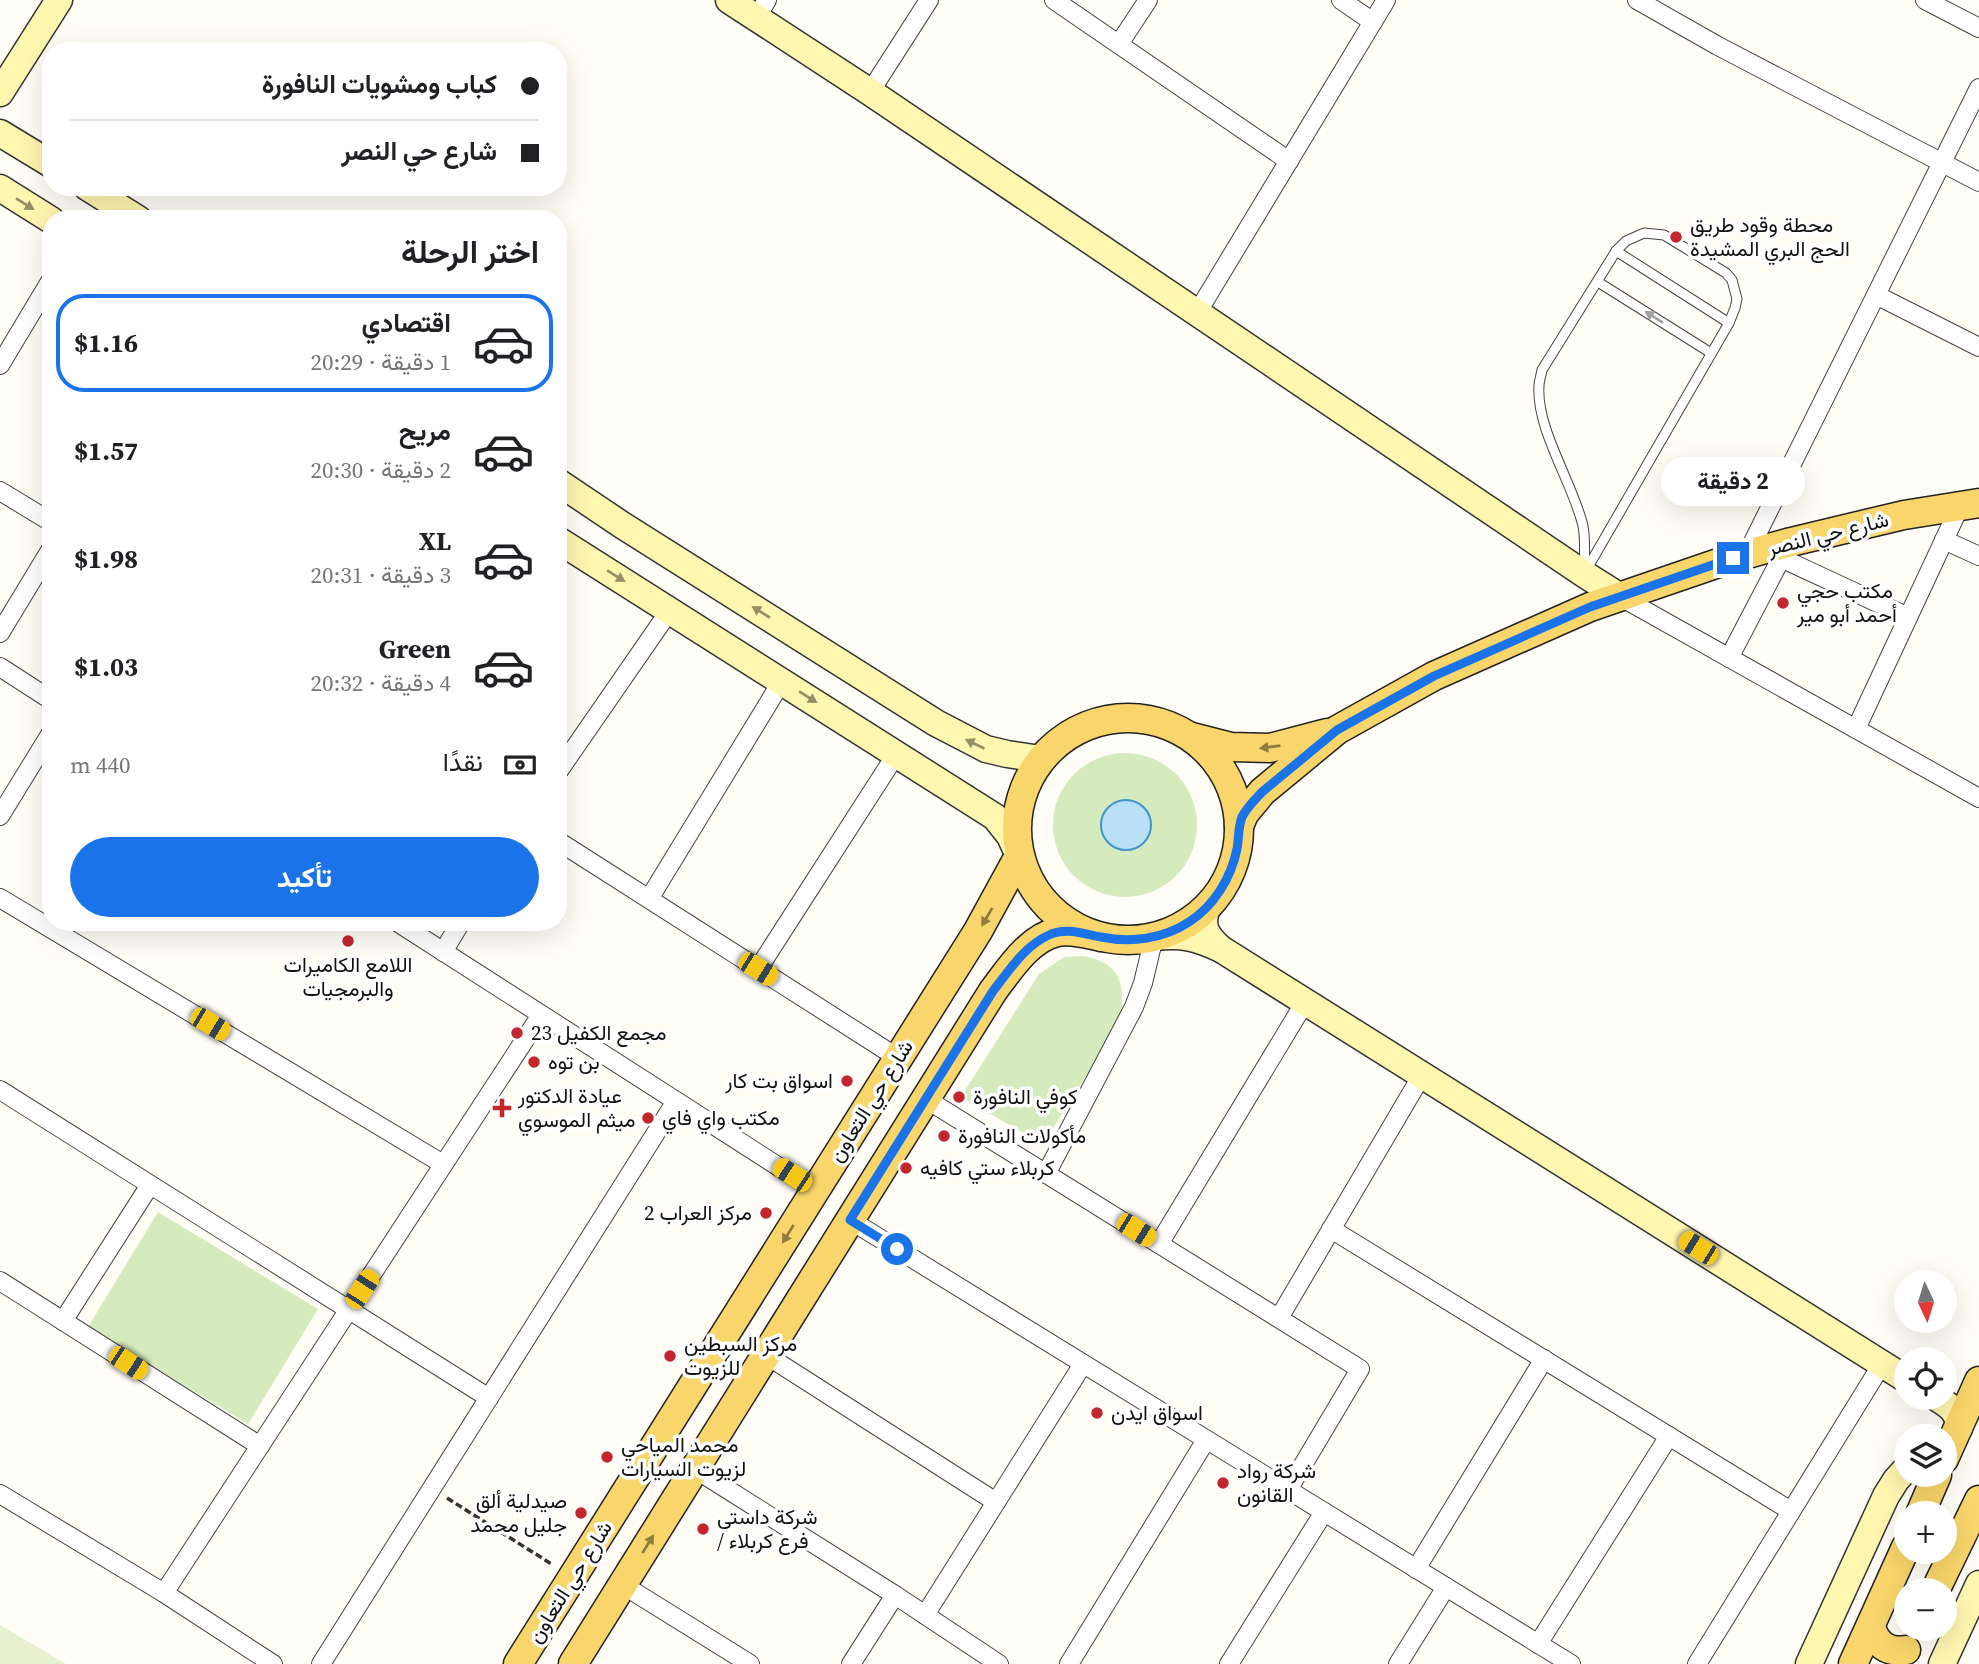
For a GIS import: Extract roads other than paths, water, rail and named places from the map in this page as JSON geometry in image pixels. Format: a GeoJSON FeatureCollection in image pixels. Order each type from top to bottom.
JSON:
{"type":"FeatureCollection","features":[{"type":"Feature","properties":{"kind":"main road"},"geometry":{"type":"LineString","coordinates":[[0,93],[59,0]]}},
{"type":"Feature","properties":{"kind":"main road"},"geometry":{"type":"LineString","coordinates":[[729,0],[761,9],[870,92],[1619,596]]}},
{"type":"Feature","properties":{"kind":"main road"},"geometry":{"type":"LineString","coordinates":[[0,133],[42,159]]}},
{"type":"Feature","properties":{"kind":"main road"},"geometry":{"type":"LineString","coordinates":[[0,188],[42,214]]}},
{"type":"Feature","properties":{"kind":"main road"},"geometry":{"type":"LineString","coordinates":[[101,196],[124,210]]}},
{"type":"Feature","properties":{"kind":"main road"},"geometry":{"type":"LineString","coordinates":[[567,488],[936,723],[986,749],[1041,759]]}},
{"type":"Feature","properties":{"kind":"main road","name":"شارع حي النصر"},"geometry":{"type":"LineString","coordinates":[[1337,730],[1434,676],[1619,596],[1747,554],[1786,550],[1892,518],[1970,504]]}},
{"type":"Feature","properties":{"kind":"main road"},"geometry":{"type":"LineString","coordinates":[[567,546],[995,817],[1010,836],[1027,879],[1041,899],[1058,916],[1078,929],[1101,937]]}},
{"type":"Feature","properties":{"kind":"main road"},"geometry":{"type":"LineString","coordinates":[[1019,856],[1017,815],[1021,795],[1030,776],[1041,759],[1061,740],[1085,727],[1111,719],[1138,719],[1165,725],[1189,737],[1231,747],[1270,748],[1337,730]]}},
{"type":"Feature","properties":{"kind":"main road"},"geometry":{"type":"LineString","coordinates":[[1239,826],[1244,814],[1262,792],[1337,730]]}},
{"type":"Feature","properties":{"kind":"main road"},"geometry":{"type":"LineString","coordinates":[[1154,937],[1189,922],[1208,906],[1227,880],[1238,845],[1239,826],[1233,791],[1209,754],[1189,737]]}},
{"type":"Feature","properties":{"kind":"main road","name":"شارع حي التعاون"},"geometry":{"type":"LineString","coordinates":[[518,1664],[978,931],[1019,856]]}},
{"type":"Feature","properties":{"kind":"main road"},"geometry":{"type":"LineString","coordinates":[[1208,906],[1203,922],[1206,934],[1221,949]]}},
{"type":"Feature","properties":{"kind":"main road"},"geometry":{"type":"LineString","coordinates":[[573,1664],[993,991],[1024,953],[1048,935],[1058,932],[1079,932],[1128,941],[1185,936],[1221,949],[1894,1371]]}},
{"type":"Feature","properties":{"kind":"main road"},"geometry":{"type":"LineString","coordinates":[[1957,1430],[1979,1381]]}},
{"type":"Feature","properties":{"kind":"main road"},"geometry":{"type":"LineString","coordinates":[[1809,1664],[1894,1483]]}},
{"type":"Feature","properties":{"kind":"main road"},"geometry":{"type":"LineString","coordinates":[[1941,1578],[1979,1500]]}},
{"type":"Feature","properties":{"kind":"main road"},"geometry":{"type":"LineString","coordinates":[[1853,1664],[1898,1564]]}},
{"type":"Feature","properties":{"kind":"main road"},"geometry":{"type":"LineString","coordinates":[[1942,1664],[1970,1627],[1979,1584]]}},
{"type":"Feature","properties":{"kind":"main road"},"geometry":{"type":"LineString","coordinates":[[1871,1626],[1877,1641],[1883,1646],[1899,1651],[1907,1648]]}},
{"type":"Feature","properties":{"kind":"street"},"geometry":{"type":"LineString","coordinates":[[870,92],[929,0]]}},
{"type":"Feature","properties":{"kind":"street"},"geometry":{"type":"LineString","coordinates":[[1054,0],[1289,161]]}},
{"type":"Feature","properties":{"kind":"street"},"geometry":{"type":"LineString","coordinates":[[1119,44],[1148,0]]}},
{"type":"Feature","properties":{"kind":"street"},"geometry":{"type":"LineString","coordinates":[[1341,0],[1373,22]]}},
{"type":"Feature","properties":{"kind":"street"},"geometry":{"type":"LineString","coordinates":[[1197,313],[1386,0]]}},
{"type":"Feature","properties":{"kind":"street"},"geometry":{"type":"LineString","coordinates":[[1637,0],[1718,46],[1979,182]]}},
{"type":"Feature","properties":{"kind":"street"},"geometry":{"type":"LineString","coordinates":[[1925,0],[1979,28]]}},
{"type":"Feature","properties":{"kind":"street"},"geometry":{"type":"LineString","coordinates":[[1747,554],[1979,88]]}},
{"type":"Feature","properties":{"kind":"street"},"geometry":{"type":"LineString","coordinates":[[0,365],[42,295]]}},
{"type":"Feature","properties":{"kind":"street"},"geometry":{"type":"LineString","coordinates":[[1876,295],[1979,347]]}},
{"type":"Feature","properties":{"kind":"street"},"geometry":{"type":"LineString","coordinates":[[0,491],[42,517]]}},
{"type":"Feature","properties":{"kind":"street"},"geometry":{"type":"LineString","coordinates":[[1856,729],[1944,540],[1970,504]]}},
{"type":"Feature","properties":{"kind":"street"},"geometry":{"type":"LineString","coordinates":[[1944,540],[1979,556]]}},
{"type":"Feature","properties":{"kind":"street"},"geometry":{"type":"LineString","coordinates":[[1729,657],[1786,550],[1908,617]]}},
{"type":"Feature","properties":{"kind":"street"},"geometry":{"type":"LineString","coordinates":[[0,633],[42,564]]}},
{"type":"Feature","properties":{"kind":"street"},"geometry":{"type":"LineString","coordinates":[[1619,596],[1978,796]]}},
{"type":"Feature","properties":{"kind":"street"},"geometry":{"type":"LineString","coordinates":[[567,759],[670,610]]}},
{"type":"Feature","properties":{"kind":"street"},"geometry":{"type":"LineString","coordinates":[[0,667],[42,694]]}},
{"type":"Feature","properties":{"kind":"street"},"geometry":{"type":"LineString","coordinates":[[649,899],[782,681]]}},
{"type":"Feature","properties":{"kind":"street"},"geometry":{"type":"LineString","coordinates":[[0,816],[42,748]]}},
{"type":"Feature","properties":{"kind":"street"},"geometry":{"type":"LineString","coordinates":[[758,969],[897,753]]}},
{"type":"Feature","properties":{"kind":"street"},"geometry":{"type":"LineString","coordinates":[[567,847],[898,1058]]}},
{"type":"Feature","properties":{"kind":"street"},"geometry":{"type":"LineString","coordinates":[[0,898],[42,923]]}},
{"type":"Feature","properties":{"kind":"street"},"geometry":{"type":"LineString","coordinates":[[55,931],[443,1164]]}},
{"type":"Feature","properties":{"kind":"street"},"geometry":{"type":"LineString","coordinates":[[411,931],[816,1190]]}},
{"type":"Feature","properties":{"kind":"street"},"geometry":{"type":"LineString","coordinates":[[443,952],[456,931]]}},
{"type":"Feature","properties":{"kind":"street"},"geometry":{"type":"LineString","coordinates":[[1046,1174],[1134,1007],[1154,937]]}},
{"type":"Feature","properties":{"kind":"street"},"geometry":{"type":"LineString","coordinates":[[1159,1244],[1305,1002]]}},
{"type":"Feature","properties":{"kind":"street"},"geometry":{"type":"LineString","coordinates":[[164,1593],[541,1015]]}},
{"type":"Feature","properties":{"kind":"street"},"geometry":{"type":"LineString","coordinates":[[1279,1318],[1422,1075]]}},
{"type":"Feature","properties":{"kind":"street"},"geometry":{"type":"LineString","coordinates":[[0,1090],[489,1398]]}},
{"type":"Feature","properties":{"kind":"street"},"geometry":{"type":"LineString","coordinates":[[926,1099],[1360,1369],[1288,1490]]}},
{"type":"Feature","properties":{"kind":"street"},"geometry":{"type":"LineString","coordinates":[[321,1664],[676,1101]]}},
{"type":"Feature","properties":{"kind":"street"},"geometry":{"type":"LineString","coordinates":[[63,1321],[150,1185]]}},
{"type":"Feature","properties":{"kind":"street"},"geometry":{"type":"LineString","coordinates":[[850,1220],[1571,1664]]}},
{"type":"Feature","properties":{"kind":"street"},"geometry":{"type":"LineString","coordinates":[[1331,1229],[1791,1511]]}},
{"type":"Feature","properties":{"kind":"street"},"geometry":{"type":"LineString","coordinates":[[0,1282],[260,1446]]}},
{"type":"Feature","properties":{"kind":"street"},"geometry":{"type":"LineString","coordinates":[[766,1355],[996,1502]]}},
{"type":"Feature","properties":{"kind":"street"},"geometry":{"type":"LineString","coordinates":[[1416,1569],[1544,1359]]}},
{"type":"Feature","properties":{"kind":"street"},"geometry":{"type":"LineString","coordinates":[[925,1615],[1083,1364]]}},
{"type":"Feature","properties":{"kind":"street"},"geometry":{"type":"LineString","coordinates":[[1697,1664],[1882,1364]]}},
{"type":"Feature","properties":{"kind":"street"},"geometry":{"type":"LineString","coordinates":[[1538,1644],[1669,1436]]}},
{"type":"Feature","properties":{"kind":"street"},"geometry":{"type":"LineString","coordinates":[[1069,1664],[1206,1440]]}},
{"type":"Feature","properties":{"kind":"street"},"geometry":{"type":"LineString","coordinates":[[695,1469],[999,1664]]}},
{"type":"Feature","properties":{"kind":"street"},"geometry":{"type":"LineString","coordinates":[[0,1494],[164,1593],[273,1664]]}},
{"type":"Feature","properties":{"kind":"street"},"geometry":{"type":"LineString","coordinates":[[1229,1664],[1324,1512]]}},
{"type":"Feature","properties":{"kind":"street"},"geometry":{"type":"LineString","coordinates":[[623,1585],[750,1664]]}},
{"type":"Feature","properties":{"kind":"street"},"geometry":{"type":"LineString","coordinates":[[1398,1664],[1446,1587]]}},
{"type":"Feature","properties":{"kind":"street"},"geometry":{"type":"LineString","coordinates":[[851,1664],[895,1595]]}},
{"type":"Feature","properties":{"kind":"lane"},"geometry":{"type":"LineString","coordinates":[[1654,233],[1664,235],[1719,267],[1732,280],[1735,308],[1729,323],[1584,574],[1583,527],[1575,499],[1548,434],[1539,387],[1542,370],[1616,251],[1635,236],[1654,233]]}},
{"type":"Feature","properties":{"kind":"lane"},"geometry":{"type":"LineString","coordinates":[[1616,251],[1729,323]]}},
{"type":"Feature","properties":{"kind":"lane"},"geometry":{"type":"LineString","coordinates":[[1598,282],[1711,353]]}},
{"type":"Feature","properties":{"kind":"water"},"geometry":{"type":"Polygon","coordinates":[[[1126,800],[1144,807],[1151,825],[1144,843],[1126,850],[1108,843],[1101,825],[1108,807],[1126,800]]]}},
{"type":"Feature","properties":{"kind":"place","name":"محطة وقود طريق الحج البري المشيدة"},"geometry":{"type":"Point","coordinates":[1676,237]}},
{"type":"Feature","properties":{"kind":"place","name":"مكتب حجي أحمد أبو مير"},"geometry":{"type":"Point","coordinates":[1783,603]}},
{"type":"Feature","properties":{"kind":"place","name":"اللامع الكاميرات والبرمجيات"},"geometry":{"type":"Point","coordinates":[348,941]}},
{"type":"Feature","properties":{"kind":"place","name":"مجمع الكفيل 23"},"geometry":{"type":"Point","coordinates":[517,1033]}},
{"type":"Feature","properties":{"kind":"place","name":"بن توه"},"geometry":{"type":"Point","coordinates":[534,1062]}},
{"type":"Feature","properties":{"kind":"place","name":"اسواق بت كار"},"geometry":{"type":"Point","coordinates":[847,1081]}},
{"type":"Feature","properties":{"kind":"place","name":"كوفي النافورة"},"geometry":{"type":"Point","coordinates":[959,1097]}},
{"type":"Feature","properties":{"kind":"place","name":"عيادة الدكتور ميثم الموسوي"},"geometry":{"type":"Point","coordinates":[502,1108]}},
{"type":"Feature","properties":{"kind":"place","name":"مكتب واي فاي"},"geometry":{"type":"Point","coordinates":[648,1118]}},
{"type":"Feature","properties":{"kind":"place","name":"مأكولات النافورة"},"geometry":{"type":"Point","coordinates":[944,1136]}},
{"type":"Feature","properties":{"kind":"place","name":"كربلاء ستي كافيه"},"geometry":{"type":"Point","coordinates":[906,1168]}},
{"type":"Feature","properties":{"kind":"place","name":"مركز العراب 2"},"geometry":{"type":"Point","coordinates":[766,1213]}},
{"type":"Feature","properties":{"kind":"place","name":"مركز السبطين للزيوت"},"geometry":{"type":"Point","coordinates":[670,1356]}},
{"type":"Feature","properties":{"kind":"place","name":"اسواق ايدن"},"geometry":{"type":"Point","coordinates":[1097,1413]}},
{"type":"Feature","properties":{"kind":"place","name":"محمد المياحي لزيوت السيارات"},"geometry":{"type":"Point","coordinates":[607,1457]}},
{"type":"Feature","properties":{"kind":"place","name":"شركة رواد القانون"},"geometry":{"type":"Point","coordinates":[1223,1483]}},
{"type":"Feature","properties":{"kind":"place","name":"صيدلية ألق جليل محمد"},"geometry":{"type":"Point","coordinates":[581,1513]}},
{"type":"Feature","properties":{"kind":"place","name":"شركة داستي / فرع كربلاء"},"geometry":{"type":"Point","coordinates":[703,1529]}}]}
